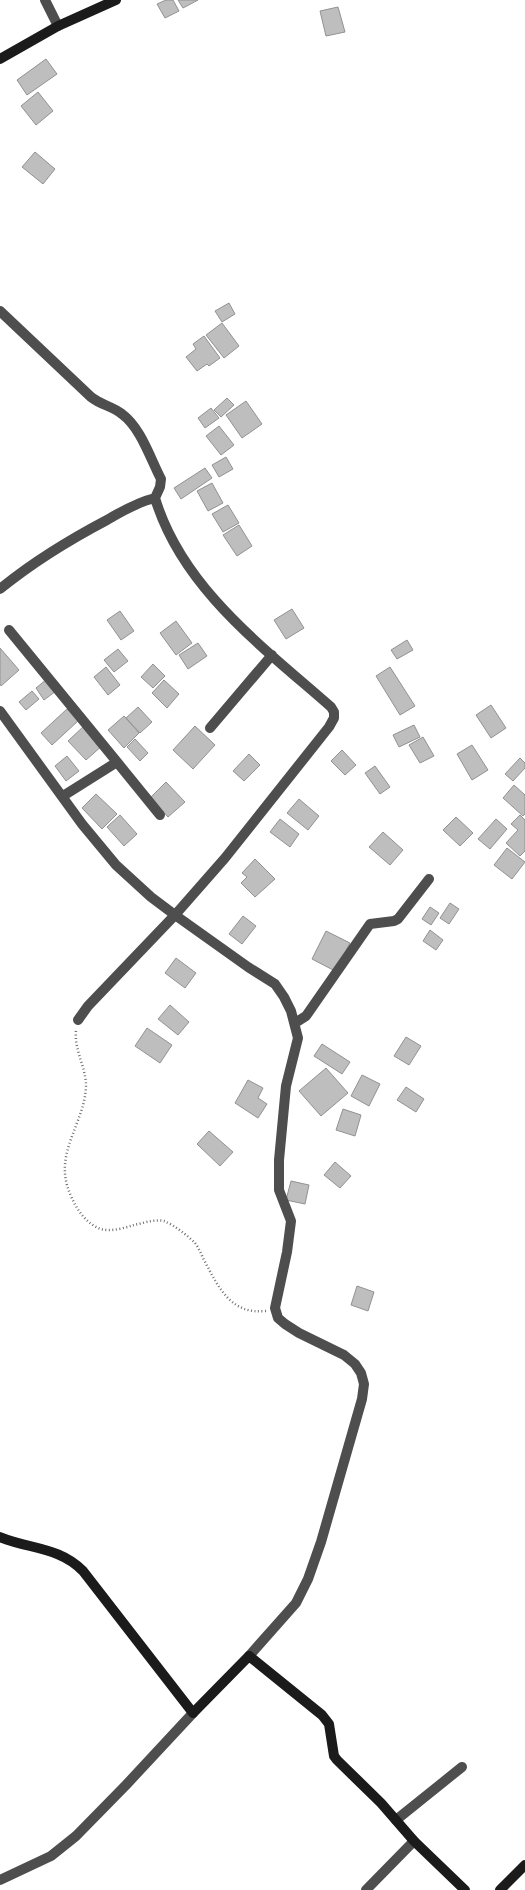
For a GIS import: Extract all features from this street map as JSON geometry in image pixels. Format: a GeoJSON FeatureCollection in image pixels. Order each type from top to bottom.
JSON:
{"type":"FeatureCollection","features":[{"type":"Feature","properties":{"kind":"street"},"geometry":{"type":"LineString","coordinates":[[45,0],[58,26]]}},
{"type":"Feature","properties":{"kind":"street"},"geometry":{"type":"LineString","coordinates":[[0,59],[58,26],[116,0]]}},
{"type":"Feature","properties":{"kind":"street"},"geometry":{"type":"LineString","coordinates":[[0,311],[91,397],[100,404],[110,406],[129,420],[136,428],[161,479],[156,498],[165,524],[189,568],[221,606],[272,655],[331,707],[334,712],[334,718],[308,754],[231,850],[175,915],[88,1006],[78,1020]]}},
{"type":"Feature","properties":{"kind":"street"},"geometry":{"type":"LineString","coordinates":[[0,589],[34,563],[79,535],[144,500],[156,498]]}},
{"type":"Feature","properties":{"kind":"street"},"geometry":{"type":"LineString","coordinates":[[9,630],[160,815]]}},
{"type":"Feature","properties":{"kind":"street"},"geometry":{"type":"LineString","coordinates":[[210,728],[272,655]]}},
{"type":"Feature","properties":{"kind":"street"},"geometry":{"type":"LineString","coordinates":[[0,711],[82,824],[116,865],[151,897],[175,915],[275,984],[284,997],[295,1023],[298,1038],[286,1086],[279,1160],[279,1190],[291,1221],[287,1252],[275,1308],[278,1318],[285,1324],[344,1355],[355,1364],[361,1373],[364,1384],[321,1542],[308,1579],[296,1603],[249,1656],[76,1836],[51,1856],[0,1880]]}},
{"type":"Feature","properties":{"kind":"street"},"geometry":{"type":"LineString","coordinates":[[63,796],[117,762]]}},
{"type":"Feature","properties":{"kind":"street"},"geometry":{"type":"LineString","coordinates":[[295,1023],[306,1016],[370,924],[394,922],[398,919],[429,879]]}},
{"type":"Feature","properties":{"kind":"street"},"geometry":{"type":"LineString","coordinates":[[0,1537],[49,1550],[74,1562],[193,1713]]}},
{"type":"Feature","properties":{"kind":"street"},"geometry":{"type":"LineString","coordinates":[[249,1656],[322,1715],[329,1724],[334,1756],[337,1760],[414,1841],[465,1890]]}},
{"type":"Feature","properties":{"kind":"street"},"geometry":{"type":"LineString","coordinates":[[396,1820],[462,1767]]}},
{"type":"Feature","properties":{"kind":"street"},"geometry":{"type":"LineString","coordinates":[[366,1890],[414,1841]]}},
{"type":"Feature","properties":{"kind":"street"},"geometry":{"type":"LineString","coordinates":[[500,1890],[525,1865]]}},
{"type":"Feature","properties":{"kind":"path"},"geometry":{"type":"LineString","coordinates":[[78,1020],[75,1033],[86,1087],[83,1104],[70,1140],[64,1172],[75,1205],[83,1217],[102,1229],[118,1229],[153,1220],[163,1221],[173,1226],[195,1244],[216,1283],[228,1299],[246,1310],[259,1311],[275,1308]]}},
{"type":"Feature","properties":{"kind":"building"},"geometry":{"type":"Polygon","coordinates":[[[166,0],[173,0],[179,11],[165,18],[157,4],[166,0]]]}},
{"type":"Feature","properties":{"kind":"building"},"geometry":{"type":"Polygon","coordinates":[[[178,0],[198,0],[183,8],[178,0]]]}},
{"type":"Feature","properties":{"kind":"building"},"geometry":{"type":"Polygon","coordinates":[[[338,7],[345,32],[326,36],[320,11],[338,7]]]}},
{"type":"Feature","properties":{"kind":"building"},"geometry":{"type":"Polygon","coordinates":[[[46,59],[57,74],[27,95],[17,80],[46,59]]]}},
{"type":"Feature","properties":{"kind":"building"},"geometry":{"type":"Polygon","coordinates":[[[38,92],[53,111],[36,125],[21,106],[38,92]]]}},
{"type":"Feature","properties":{"kind":"building"},"geometry":{"type":"Polygon","coordinates":[[[35,152],[55,169],[43,184],[22,167],[35,152]]]}},
{"type":"Feature","properties":{"kind":"building"},"geometry":{"type":"Polygon","coordinates":[[[229,303],[235,314],[222,322],[215,311],[229,303]]]}},
{"type":"Feature","properties":{"kind":"building"},"geometry":{"type":"Polygon","coordinates":[[[222,323],[239,346],[224,358],[206,335],[222,323]]]}},
{"type":"Feature","properties":{"kind":"building"},"geometry":{"type":"Polygon","coordinates":[[[204,336],[220,358],[209,366],[207,364],[197,371],[186,357],[196,349],[193,344],[204,336]]]}},
{"type":"Feature","properties":{"kind":"building"},"geometry":{"type":"Polygon","coordinates":[[[227,398],[234,405],[221,417],[214,410],[227,398]]]}},
{"type":"Feature","properties":{"kind":"building"},"geometry":{"type":"Polygon","coordinates":[[[246,401],[262,424],[242,438],[226,415],[246,401]]]}},
{"type":"Feature","properties":{"kind":"building"},"geometry":{"type":"Polygon","coordinates":[[[211,408],[219,418],[205,428],[198,418],[211,408]]]}},
{"type":"Feature","properties":{"kind":"building"},"geometry":{"type":"Polygon","coordinates":[[[219,426],[234,445],[221,455],[206,436],[219,426]]]}},
{"type":"Feature","properties":{"kind":"building"},"geometry":{"type":"Polygon","coordinates":[[[226,457],[233,469],[219,477],[212,465],[226,457]]]}},
{"type":"Feature","properties":{"kind":"building"},"geometry":{"type":"Polygon","coordinates":[[[205,468],[212,478],[181,499],[174,488],[205,468]]]}},
{"type":"Feature","properties":{"kind":"building"},"geometry":{"type":"Polygon","coordinates":[[[212,483],[223,503],[208,511],[197,491],[212,483]]]}},
{"type":"Feature","properties":{"kind":"building"},"geometry":{"type":"Polygon","coordinates":[[[228,505],[239,523],[223,532],[212,514],[228,505]]]}},
{"type":"Feature","properties":{"kind":"building"},"geometry":{"type":"Polygon","coordinates":[[[239,525],[252,546],[237,556],[223,535],[239,525]]]}},
{"type":"Feature","properties":{"kind":"building"},"geometry":{"type":"Polygon","coordinates":[[[292,609],[304,628],[286,639],[274,620],[292,609]]]}},
{"type":"Feature","properties":{"kind":"building"},"geometry":{"type":"Polygon","coordinates":[[[120,611],[134,631],[121,640],[107,620],[120,611]]]}},
{"type":"Feature","properties":{"kind":"building"},"geometry":{"type":"Polygon","coordinates":[[[176,621],[192,643],[176,655],[160,633],[176,621]]]}},
{"type":"Feature","properties":{"kind":"building"},"geometry":{"type":"Polygon","coordinates":[[[407,640],[413,650],[397,659],[391,650],[407,640]]]}},
{"type":"Feature","properties":{"kind":"building"},"geometry":{"type":"Polygon","coordinates":[[[198,643],[207,656],[188,669],[179,655],[198,643]]]}},
{"type":"Feature","properties":{"kind":"building"},"geometry":{"type":"Polygon","coordinates":[[[0,648],[19,670],[1,686],[0,684],[0,648]]]}},
{"type":"Feature","properties":{"kind":"building"},"geometry":{"type":"Polygon","coordinates":[[[118,649],[128,661],[114,672],[104,660],[118,649]]]}},
{"type":"Feature","properties":{"kind":"building"},"geometry":{"type":"Polygon","coordinates":[[[153,664],[165,676],[153,688],[141,677],[153,664]]]}},
{"type":"Feature","properties":{"kind":"building"},"geometry":{"type":"Polygon","coordinates":[[[106,667],[120,685],[108,695],[94,677],[106,667]]]}},
{"type":"Feature","properties":{"kind":"building"},"geometry":{"type":"Polygon","coordinates":[[[390,667],[415,706],[400,715],[376,676],[390,667]]]}},
{"type":"Feature","properties":{"kind":"building"},"geometry":{"type":"Polygon","coordinates":[[[47,679],[56,691],[44,700],[36,688],[47,679]]]}},
{"type":"Feature","properties":{"kind":"building"},"geometry":{"type":"Polygon","coordinates":[[[164,680],[179,694],[167,708],[152,693],[164,680]]]}},
{"type":"Feature","properties":{"kind":"building"},"geometry":{"type":"Polygon","coordinates":[[[32,691],[39,699],[26,710],[19,702],[32,691]]]}},
{"type":"Feature","properties":{"kind":"building"},"geometry":{"type":"Polygon","coordinates":[[[491,705],[506,728],[491,738],[476,715],[491,705]]]}},
{"type":"Feature","properties":{"kind":"building"},"geometry":{"type":"Polygon","coordinates":[[[138,707],[152,722],[140,733],[126,718],[138,707]]]}},
{"type":"Feature","properties":{"kind":"building"},"geometry":{"type":"Polygon","coordinates":[[[67,709],[78,721],[52,745],[41,733],[67,709]]]}},
{"type":"Feature","properties":{"kind":"building"},"geometry":{"type":"Polygon","coordinates":[[[124,716],[139,733],[124,748],[108,730],[124,716]]]}},
{"type":"Feature","properties":{"kind":"building"},"geometry":{"type":"Polygon","coordinates":[[[85,725],[103,745],[86,760],[68,741],[85,725]]]}},
{"type":"Feature","properties":{"kind":"building"},"geometry":{"type":"Polygon","coordinates":[[[414,725],[420,737],[399,747],[393,735],[414,725]]]}},
{"type":"Feature","properties":{"kind":"building"},"geometry":{"type":"Polygon","coordinates":[[[195,726],[215,745],[193,769],[173,750],[195,726]]]}},
{"type":"Feature","properties":{"kind":"building"},"geometry":{"type":"Polygon","coordinates":[[[423,737],[434,756],[420,763],[409,745],[423,737]]]}},
{"type":"Feature","properties":{"kind":"building"},"geometry":{"type":"Polygon","coordinates":[[[135,739],[148,753],[140,761],[127,747],[135,739]]]}},
{"type":"Feature","properties":{"kind":"building"},"geometry":{"type":"Polygon","coordinates":[[[472,745],[488,770],[472,780],[457,754],[472,745]]]}},
{"type":"Feature","properties":{"kind":"building"},"geometry":{"type":"Polygon","coordinates":[[[342,750],[356,765],[345,775],[331,761],[342,750]]]}},
{"type":"Feature","properties":{"kind":"building"},"geometry":{"type":"Polygon","coordinates":[[[249,754],[260,765],[244,781],[233,771],[249,754]]]}},
{"type":"Feature","properties":{"kind":"building"},"geometry":{"type":"Polygon","coordinates":[[[67,756],[79,771],[66,781],[55,766],[67,756]]]}},
{"type":"Feature","properties":{"kind":"building"},"geometry":{"type":"Polygon","coordinates":[[[520,758],[525,763],[525,768],[513,781],[505,774],[520,758]]]}},
{"type":"Feature","properties":{"kind":"building"},"geometry":{"type":"Polygon","coordinates":[[[375,766],[390,787],[380,794],[365,773],[375,766]]]}},
{"type":"Feature","properties":{"kind":"building"},"geometry":{"type":"Polygon","coordinates":[[[166,782],[185,802],[168,817],[150,798],[166,782]]]}},
{"type":"Feature","properties":{"kind":"building"},"geometry":{"type":"Polygon","coordinates":[[[514,785],[525,795],[525,814],[523,816],[503,798],[514,785]]]}},
{"type":"Feature","properties":{"kind":"building"},"geometry":{"type":"Polygon","coordinates":[[[96,794],[117,814],[102,829],[82,808],[96,794]]]}},
{"type":"Feature","properties":{"kind":"building"},"geometry":{"type":"Polygon","coordinates":[[[299,799],[319,816],[308,830],[287,813],[299,799]]]}},
{"type":"Feature","properties":{"kind":"building"},"geometry":{"type":"Polygon","coordinates":[[[120,815],[137,834],[124,846],[107,827],[120,815]]]}},
{"type":"Feature","properties":{"kind":"building"},"geometry":{"type":"Polygon","coordinates":[[[520,815],[525,820],[525,851],[520,856],[506,843],[518,830],[511,824],[520,815]]]}},
{"type":"Feature","properties":{"kind":"building"},"geometry":{"type":"Polygon","coordinates":[[[456,817],[473,833],[460,846],[443,830],[456,817]]]}},
{"type":"Feature","properties":{"kind":"building"},"geometry":{"type":"Polygon","coordinates":[[[280,819],[299,834],[290,847],[270,832],[280,819]]]}},
{"type":"Feature","properties":{"kind":"building"},"geometry":{"type":"Polygon","coordinates":[[[496,819],[507,829],[490,849],[478,839],[496,819]]]}},
{"type":"Feature","properties":{"kind":"building"},"geometry":{"type":"Polygon","coordinates":[[[383,832],[403,850],[390,865],[369,847],[383,832]]]}},
{"type":"Feature","properties":{"kind":"building"},"geometry":{"type":"Polygon","coordinates":[[[507,848],[525,862],[512,879],[494,865],[507,848]]]}},
{"type":"Feature","properties":{"kind":"building"},"geometry":{"type":"Polygon","coordinates":[[[255,859],[275,879],[255,897],[241,883],[247,877],[242,873],[255,859]]]}},
{"type":"Feature","properties":{"kind":"building"},"geometry":{"type":"Polygon","coordinates":[[[450,903],[459,909],[449,924],[440,918],[450,903]]]}},
{"type":"Feature","properties":{"kind":"building"},"geometry":{"type":"Polygon","coordinates":[[[430,907],[439,913],[431,925],[422,919],[430,907]]]}},
{"type":"Feature","properties":{"kind":"building"},"geometry":{"type":"Polygon","coordinates":[[[243,916],[256,926],[242,944],[229,934],[243,916]]]}},
{"type":"Feature","properties":{"kind":"building"},"geometry":{"type":"Polygon","coordinates":[[[430,930],[443,940],[436,950],[423,941],[430,930]]]}},
{"type":"Feature","properties":{"kind":"building"},"geometry":{"type":"Polygon","coordinates":[[[326,931],[350,943],[335,971],[312,959],[326,931]]]}},
{"type":"Feature","properties":{"kind":"building"},"geometry":{"type":"Polygon","coordinates":[[[176,958],[196,973],[185,988],[165,973],[176,958]]]}},
{"type":"Feature","properties":{"kind":"building"},"geometry":{"type":"Polygon","coordinates":[[[170,1005],[189,1022],[178,1035],[158,1019],[170,1005]]]}},
{"type":"Feature","properties":{"kind":"building"},"geometry":{"type":"Polygon","coordinates":[[[147,1028],[172,1045],[160,1063],[135,1046],[147,1028]]]}},
{"type":"Feature","properties":{"kind":"building"},"geometry":{"type":"Polygon","coordinates":[[[406,1037],[421,1046],[409,1065],[394,1056],[406,1037]]]}},
{"type":"Feature","properties":{"kind":"building"},"geometry":{"type":"Polygon","coordinates":[[[322,1044],[350,1062],[342,1074],[314,1056],[322,1044]]]}},
{"type":"Feature","properties":{"kind":"building"},"geometry":{"type":"Polygon","coordinates":[[[326,1068],[348,1093],[321,1116],[299,1091],[326,1068]]]}},
{"type":"Feature","properties":{"kind":"building"},"geometry":{"type":"Polygon","coordinates":[[[362,1075],[380,1084],[369,1106],[351,1096],[362,1075]]]}},
{"type":"Feature","properties":{"kind":"building"},"geometry":{"type":"Polygon","coordinates":[[[248,1080],[263,1088],[258,1098],[267,1104],[258,1118],[235,1103],[248,1080]]]}},
{"type":"Feature","properties":{"kind":"building"},"geometry":{"type":"Polygon","coordinates":[[[406,1087],[424,1099],[416,1112],[397,1100],[406,1087]]]}},
{"type":"Feature","properties":{"kind":"building"},"geometry":{"type":"Polygon","coordinates":[[[343,1109],[361,1115],[355,1136],[336,1130],[343,1109]]]}},
{"type":"Feature","properties":{"kind":"building"},"geometry":{"type":"Polygon","coordinates":[[[209,1131],[233,1152],[220,1166],[197,1144],[209,1131]]]}},
{"type":"Feature","properties":{"kind":"building"},"geometry":{"type":"Polygon","coordinates":[[[335,1162],[351,1176],[340,1188],[324,1175],[335,1162]]]}},
{"type":"Feature","properties":{"kind":"building"},"geometry":{"type":"Polygon","coordinates":[[[291,1181],[309,1185],[305,1204],[286,1200],[291,1181]]]}},
{"type":"Feature","properties":{"kind":"building"},"geometry":{"type":"Polygon","coordinates":[[[357,1286],[374,1292],[368,1311],[351,1305],[357,1286]]]}}]}
